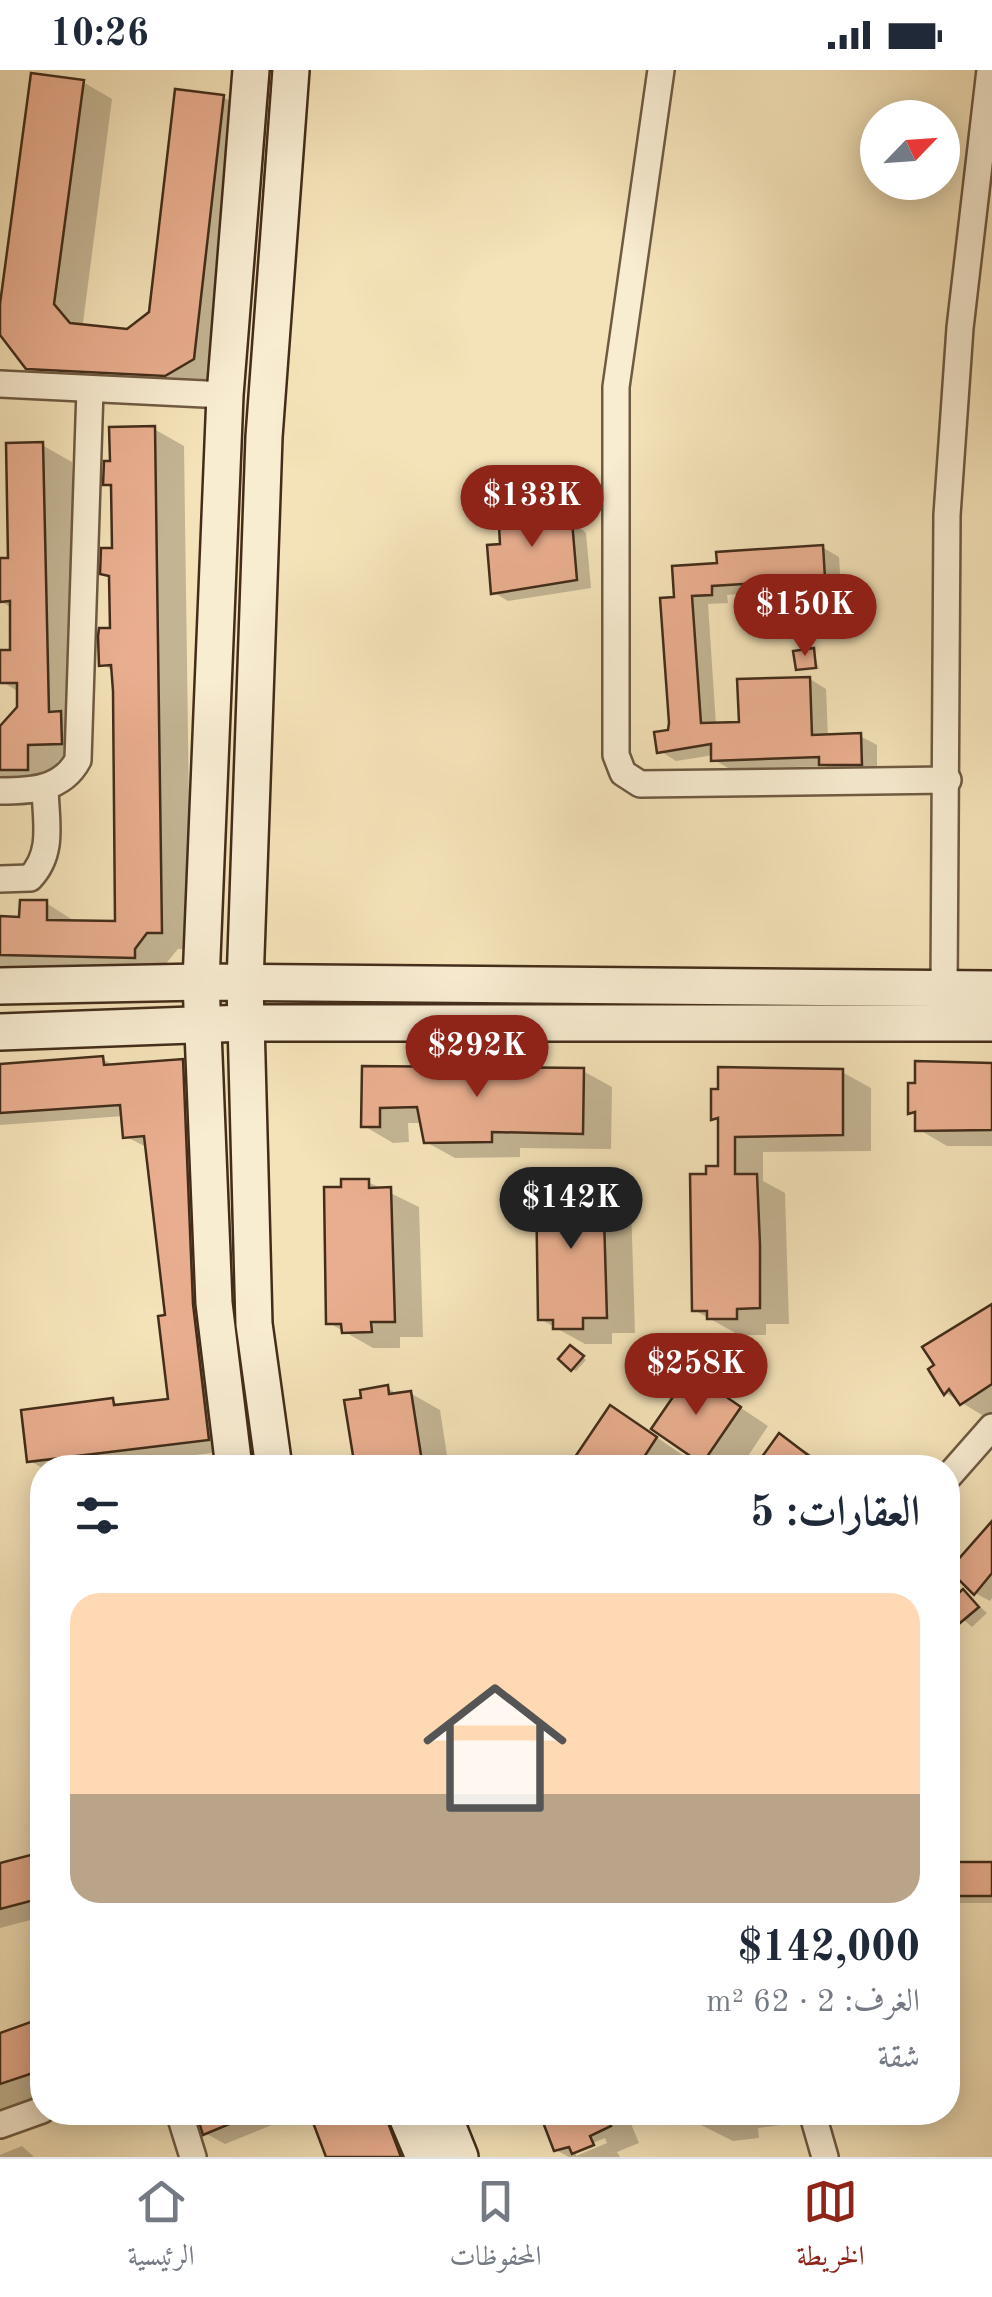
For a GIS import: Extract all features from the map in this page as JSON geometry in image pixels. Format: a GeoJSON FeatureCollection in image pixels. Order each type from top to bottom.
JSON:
{"type":"FeatureCollection","features":[{"type":"Feature","properties":{"kind":"main road"},"geometry":{"type":"LineString","coordinates":[[272,1455],[254,1324],[245,984],[264,437],[292,70]]}},
{"type":"Feature","properties":{"kind":"main road"},"geometry":{"type":"LineString","coordinates":[[232,1455],[214,1303],[201,982],[225,395],[243,71]]}},
{"type":"Feature","properties":{"kind":"main road"},"geometry":{"type":"LineString","coordinates":[[0,986],[201,982],[992,989]]}},
{"type":"Feature","properties":{"kind":"main road"},"geometry":{"type":"LineString","coordinates":[[0,1032],[246,1023],[992,1023]]}},
{"type":"Feature","properties":{"kind":"main road"},"geometry":{"type":"LineString","coordinates":[[410,2125],[424,2157]]}},
{"type":"Feature","properties":{"kind":"main road"},"geometry":{"type":"LineString","coordinates":[[447,2125],[460,2157]]}},
{"type":"Feature","properties":{"kind":"street"},"geometry":{"type":"LineString","coordinates":[[660,70],[616,386],[616,755],[624,773],[640,784],[948,780]]}},
{"type":"Feature","properties":{"kind":"street"},"geometry":{"type":"LineString","coordinates":[[944,990],[947,516],[960,328],[990,70]]}},
{"type":"Feature","properties":{"kind":"street"},"geometry":{"type":"LineString","coordinates":[[0,384],[225,395]]}},
{"type":"Feature","properties":{"kind":"street"},"geometry":{"type":"LineString","coordinates":[[0,791],[45,789],[72,771],[78,760],[90,389]]}},
{"type":"Feature","properties":{"kind":"street"},"geometry":{"type":"LineString","coordinates":[[0,879],[30,878],[40,867],[47,851],[45,789]]}},
{"type":"Feature","properties":{"kind":"street"},"geometry":{"type":"LineString","coordinates":[[960,1463],[992,1426]]}},
{"type":"Feature","properties":{"kind":"street"},"geometry":{"type":"LineString","coordinates":[[0,2125],[30,2114]]}},
{"type":"Feature","properties":{"kind":"street"},"geometry":{"type":"LineString","coordinates":[[183,2125],[193,2157]]}},
{"type":"Feature","properties":{"kind":"street"},"geometry":{"type":"LineString","coordinates":[[816,2125],[825,2157]]}},
{"type":"Feature","properties":{"kind":"building"},"geometry":{"type":"Polygon","coordinates":[[[31,73],[84,80],[54,304],[70,323],[127,329],[149,312],[175,89],[224,95],[194,359],[165,376],[26,369],[0,335],[0,304],[31,73]]]}},
{"type":"Feature","properties":{"kind":"building"},"geometry":{"type":"Polygon","coordinates":[[[155,426],[162,933],[147,933],[135,949],[135,958],[0,955],[0,916],[19,917],[20,900],[47,900],[47,920],[115,921],[113,691],[111,665],[99,666],[98,636],[99,628],[110,628],[109,576],[100,574],[101,548],[112,548],[111,485],[103,485],[104,461],[110,461],[109,427],[155,426]]]}},
{"type":"Feature","properties":{"kind":"building"},"geometry":{"type":"Polygon","coordinates":[[[43,442],[49,712],[61,711],[62,744],[28,745],[28,770],[0,770],[0,726],[17,707],[17,683],[0,683],[0,650],[10,650],[10,601],[0,602],[0,558],[8,558],[6,443],[43,442]]]}},
{"type":"Feature","properties":{"kind":"building"},"geometry":{"type":"Polygon","coordinates":[[[557,504],[559,522],[572,521],[577,580],[491,594],[487,545],[500,544],[498,509],[557,504]]]}},
{"type":"Feature","properties":{"kind":"building"},"geometry":{"type":"Polygon","coordinates":[[[823,545],[825,578],[813,579],[816,629],[796,630],[793,581],[712,586],[712,595],[692,596],[701,723],[739,722],[737,679],[810,677],[812,735],[861,733],[862,765],[819,765],[819,757],[711,761],[711,744],[657,753],[654,732],[668,730],[669,723],[660,598],[674,597],[672,566],[717,563],[716,552],[823,545]]]}},
{"type":"Feature","properties":{"kind":"building"},"geometry":{"type":"Polygon","coordinates":[[[814,648],[816,668],[796,670],[793,651],[814,648]]]}},
{"type":"Feature","properties":{"kind":"building"},"geometry":{"type":"Polygon","coordinates":[[[103,1056],[104,1065],[183,1059],[193,1304],[209,1440],[85,1455],[30,1455],[27,1462],[21,1410],[113,1398],[114,1405],[168,1399],[158,1316],[165,1315],[144,1136],[123,1138],[120,1105],[0,1113],[0,1064],[103,1056]]]}},
{"type":"Feature","properties":{"kind":"building"},"geometry":{"type":"Polygon","coordinates":[[[915,1061],[992,1063],[992,1130],[915,1131],[915,1112],[908,1114],[908,1083],[915,1083],[915,1061]]]}},
{"type":"Feature","properties":{"kind":"building"},"geometry":{"type":"Polygon","coordinates":[[[362,1066],[584,1068],[583,1134],[492,1132],[492,1142],[424,1143],[417,1107],[380,1108],[380,1127],[361,1127],[362,1066]]]}},
{"type":"Feature","properties":{"kind":"building"},"geometry":{"type":"Polygon","coordinates":[[[718,1067],[843,1069],[843,1135],[735,1137],[735,1174],[757,1174],[760,1245],[760,1308],[737,1309],[737,1319],[707,1319],[707,1311],[692,1311],[690,1174],[706,1174],[706,1166],[718,1166],[718,1118],[711,1120],[711,1089],[718,1089],[718,1067]]]}},
{"type":"Feature","properties":{"kind":"building"},"geometry":{"type":"Polygon","coordinates":[[[553,1175],[581,1175],[581,1184],[603,1183],[607,1318],[583,1318],[583,1329],[553,1329],[553,1320],[538,1320],[536,1184],[553,1183],[553,1175]]]}},
{"type":"Feature","properties":{"kind":"building"},"geometry":{"type":"Polygon","coordinates":[[[341,1179],[369,1179],[369,1188],[391,1187],[395,1322],[371,1322],[372,1332],[342,1333],[341,1324],[326,1324],[324,1187],[341,1187],[341,1179]]]}},
{"type":"Feature","properties":{"kind":"building"},"geometry":{"type":"Polygon","coordinates":[[[992,1304],[992,1384],[960,1405],[949,1389],[944,1395],[928,1369],[934,1365],[922,1347],[992,1304]]]}},
{"type":"Feature","properties":{"kind":"building"},"geometry":{"type":"Polygon","coordinates":[[[570,1345],[584,1356],[571,1371],[558,1359],[570,1345]]]}},
{"type":"Feature","properties":{"kind":"building"},"geometry":{"type":"Polygon","coordinates":[[[690,1372],[741,1407],[708,1455],[689,1455],[651,1429],[690,1372]]]}},
{"type":"Feature","properties":{"kind":"building"},"geometry":{"type":"Polygon","coordinates":[[[388,1385],[389,1394],[411,1391],[421,1455],[353,1455],[344,1400],[361,1398],[360,1390],[388,1385]]]}},
{"type":"Feature","properties":{"kind":"building"},"geometry":{"type":"Polygon","coordinates":[[[610,1405],[657,1437],[645,1455],[576,1455],[610,1405]]]}},
{"type":"Feature","properties":{"kind":"building"},"geometry":{"type":"Polygon","coordinates":[[[779,1433],[808,1455],[763,1455],[779,1433]]]}},
{"type":"Feature","properties":{"kind":"building"},"geometry":{"type":"Polygon","coordinates":[[[992,1521],[992,1573],[974,1595],[960,1581],[960,1557],[992,1521]]]}},
{"type":"Feature","properties":{"kind":"building"},"geometry":{"type":"Polygon","coordinates":[[[963,1589],[979,1607],[960,1623],[963,1589]]]}},
{"type":"Feature","properties":{"kind":"building"},"geometry":{"type":"Polygon","coordinates":[[[30,1855],[30,1901],[0,1909],[0,1863],[30,1855]]]}},
{"type":"Feature","properties":{"kind":"building"},"geometry":{"type":"Polygon","coordinates":[[[960,1862],[992,1862],[992,1896],[960,1896],[960,1862]]]}},
{"type":"Feature","properties":{"kind":"building"},"geometry":{"type":"Polygon","coordinates":[[[30,2022],[30,2074],[0,2084],[0,2033],[30,2022]]]}},
{"type":"Feature","properties":{"kind":"building"},"geometry":{"type":"Polygon","coordinates":[[[200,2125],[227,2125],[203,2135],[200,2125]]]}},
{"type":"Feature","properties":{"kind":"building"},"geometry":{"type":"Polygon","coordinates":[[[314,2125],[389,2125],[401,2157],[326,2157],[314,2125]]]}},
{"type":"Feature","properties":{"kind":"building"},"geometry":{"type":"Polygon","coordinates":[[[544,2125],[611,2125],[590,2136],[594,2145],[572,2154],[569,2147],[554,2151],[544,2125]]]}}]}
